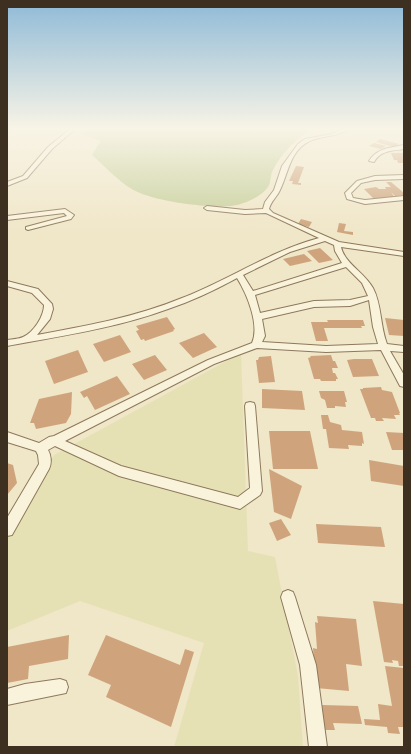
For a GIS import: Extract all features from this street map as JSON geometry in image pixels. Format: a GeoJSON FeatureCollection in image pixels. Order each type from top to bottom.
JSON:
{"type":"FeatureCollection","features":[{"type":"Feature","properties":{"kind":"street"},"geometry":{"type":"LineString","coordinates":[[7,184],[25,177],[36,164]]}},
{"type":"Feature","properties":{"kind":"street"},"geometry":{"type":"LineString","coordinates":[[268,211],[266,207],[277,190],[286,164]]}},
{"type":"Feature","properties":{"kind":"street"},"geometry":{"type":"LineString","coordinates":[[404,177],[375,178],[359,182],[348,193],[350,199],[365,202],[404,198]]}},
{"type":"Feature","properties":{"kind":"street"},"geometry":{"type":"LineString","coordinates":[[208,208],[245,212],[268,211],[337,244],[404,254]]}},
{"type":"Feature","properties":{"kind":"street"},"geometry":{"type":"LineString","coordinates":[[7,218],[65,211],[71,215],[69,218],[28,228]]}},
{"type":"Feature","properties":{"kind":"street"},"geometry":{"type":"LineString","coordinates":[[7,343],[119,321],[186,300],[293,247],[324,239]]}},
{"type":"Feature","properties":{"kind":"street"},"geometry":{"type":"LineString","coordinates":[[337,244],[338,251],[346,264],[362,276],[372,297],[377,328],[383,347],[404,383]]}},
{"type":"Feature","properties":{"kind":"street"},"geometry":{"type":"LineString","coordinates":[[251,294],[346,264]]}},
{"type":"Feature","properties":{"kind":"street"},"geometry":{"type":"LineString","coordinates":[[239,274],[251,294],[258,317],[260,336],[256,345]]}},
{"type":"Feature","properties":{"kind":"street"},"geometry":{"type":"LineString","coordinates":[[7,283],[35,291],[48,304],[48,315],[45,321],[27,339]]}},
{"type":"Feature","properties":{"kind":"street"},"geometry":{"type":"LineString","coordinates":[[258,317],[314,304],[350,303],[372,297]]}},
{"type":"Feature","properties":{"kind":"street"},"geometry":{"type":"LineString","coordinates":[[40,448],[53,440],[211,362],[256,345],[326,349],[383,347],[404,350]]}},
{"type":"Feature","properties":{"kind":"street"},"geometry":{"type":"LineString","coordinates":[[53,440],[119,471],[240,503],[256,491],[250,406]]}},
{"type":"Feature","properties":{"kind":"street"},"geometry":{"type":"LineString","coordinates":[[7,437],[40,448],[44,454],[45,465],[7,530]]}},
{"type":"Feature","properties":{"kind":"street"},"geometry":{"type":"LineString","coordinates":[[288,597],[308,665],[318,747]]}},
{"type":"Feature","properties":{"kind":"street"},"geometry":{"type":"LineString","coordinates":[[7,697],[25,692],[60,687]]}},
{"type":"Feature","properties":{"kind":"shaded area"},"geometry":{"type":"Polygon","coordinates":[[[241,353],[248,551],[275,557],[298,676],[303,747],[174,747],[204,643],[80,601],[7,631],[7,517],[54,455],[241,353]]]}},
{"type":"Feature","properties":{"kind":"green space"},"geometry":{"type":"Polygon","coordinates":[[[102,164],[276,164],[269,185],[265,191],[246,202],[231,206],[197,205],[172,202],[140,193],[133,190],[102,164]]]}},
{"type":"Feature","properties":{"kind":"building"},"geometry":{"type":"Polygon","coordinates":[[[296,166],[304,167],[298,183],[301,183],[301,185],[292,184],[293,181],[289,181],[296,166]]]}},
{"type":"Feature","properties":{"kind":"building"},"geometry":{"type":"Polygon","coordinates":[[[386,182],[391,182],[404,193],[404,195],[395,196],[391,192],[395,198],[374,199],[364,189],[376,187],[379,189],[386,189],[385,187],[391,187],[386,182]]]}},
{"type":"Feature","properties":{"kind":"building"},"geometry":{"type":"Polygon","coordinates":[[[301,219],[312,222],[309,227],[298,224],[301,219]]]}},
{"type":"Feature","properties":{"kind":"building"},"geometry":{"type":"Polygon","coordinates":[[[339,223],[346,224],[344,231],[353,232],[353,235],[337,232],[339,223]]]}},
{"type":"Feature","properties":{"kind":"building"},"geometry":{"type":"Polygon","coordinates":[[[320,248],[333,260],[319,263],[307,251],[320,248]]]}},
{"type":"Feature","properties":{"kind":"building"},"geometry":{"type":"Polygon","coordinates":[[[304,254],[312,261],[290,266],[283,259],[304,254]]]}},
{"type":"Feature","properties":{"kind":"building"},"geometry":{"type":"Polygon","coordinates":[[[167,317],[175,329],[173,330],[174,331],[145,341],[144,339],[141,340],[136,331],[139,330],[136,326],[167,317]]]}},
{"type":"Feature","properties":{"kind":"building"},"geometry":{"type":"Polygon","coordinates":[[[385,318],[404,320],[404,336],[389,335],[385,318]]]}},
{"type":"Feature","properties":{"kind":"building"},"geometry":{"type":"Polygon","coordinates":[[[327,320],[363,320],[365,326],[361,326],[362,328],[324,328],[328,341],[316,341],[311,322],[328,322],[327,320]]]}},
{"type":"Feature","properties":{"kind":"building"},"geometry":{"type":"Polygon","coordinates":[[[204,333],[217,347],[193,358],[179,343],[204,333]]]}},
{"type":"Feature","properties":{"kind":"building"},"geometry":{"type":"Polygon","coordinates":[[[120,335],[131,352],[104,362],[93,344],[120,335]]]}},
{"type":"Feature","properties":{"kind":"building"},"geometry":{"type":"Polygon","coordinates":[[[78,350],[88,372],[54,384],[45,361],[78,350]]]}},
{"type":"Feature","properties":{"kind":"building"},"geometry":{"type":"Polygon","coordinates":[[[155,355],[167,370],[144,380],[132,364],[155,355]]]}},
{"type":"Feature","properties":{"kind":"building"},"geometry":{"type":"Polygon","coordinates":[[[331,355],[338,368],[332,368],[333,373],[335,373],[338,379],[336,379],[336,381],[321,381],[320,379],[314,379],[308,358],[311,357],[310,356],[331,355]]]}},
{"type":"Feature","properties":{"kind":"building"},"geometry":{"type":"Polygon","coordinates":[[[271,356],[275,382],[259,383],[256,360],[258,360],[259,357],[271,356]]]}},
{"type":"Feature","properties":{"kind":"building"},"geometry":{"type":"Polygon","coordinates":[[[372,359],[379,376],[353,377],[347,360],[372,359]]]}},
{"type":"Feature","properties":{"kind":"building"},"geometry":{"type":"Polygon","coordinates":[[[117,376],[130,394],[95,410],[87,396],[84,398],[80,392],[117,376]]]}},
{"type":"Feature","properties":{"kind":"building"},"geometry":{"type":"Polygon","coordinates":[[[381,387],[382,390],[392,392],[400,413],[400,415],[394,415],[396,419],[382,418],[384,421],[376,421],[375,418],[371,418],[360,389],[381,387]]]}},
{"type":"Feature","properties":{"kind":"building"},"geometry":{"type":"Polygon","coordinates":[[[262,389],[302,391],[305,410],[262,408],[262,389]]]}},
{"type":"Feature","properties":{"kind":"building"},"geometry":{"type":"Polygon","coordinates":[[[319,391],[344,391],[347,402],[345,402],[346,407],[335,406],[335,408],[327,408],[325,400],[321,398],[319,391]]]}},
{"type":"Feature","properties":{"kind":"building"},"geometry":{"type":"Polygon","coordinates":[[[72,392],[71,414],[66,423],[36,429],[34,423],[30,423],[39,399],[72,392]]]}},
{"type":"Feature","properties":{"kind":"building"},"geometry":{"type":"Polygon","coordinates":[[[321,415],[328,415],[330,422],[341,425],[342,430],[362,432],[364,444],[362,443],[362,446],[348,445],[349,449],[329,448],[326,429],[323,429],[321,415]]]}},
{"type":"Feature","properties":{"kind":"building"},"geometry":{"type":"Polygon","coordinates":[[[269,431],[310,431],[318,469],[273,469],[269,431]]]}},
{"type":"Feature","properties":{"kind":"building"},"geometry":{"type":"Polygon","coordinates":[[[386,432],[404,433],[404,450],[392,450],[386,432]]]}},
{"type":"Feature","properties":{"kind":"building"},"geometry":{"type":"Polygon","coordinates":[[[369,460],[404,466],[404,486],[371,481],[369,460]]]}},
{"type":"Feature","properties":{"kind":"building"},"geometry":{"type":"Polygon","coordinates":[[[7,463],[13,465],[17,483],[7,495],[7,463]]]}},
{"type":"Feature","properties":{"kind":"building"},"geometry":{"type":"Polygon","coordinates":[[[269,469],[302,486],[291,519],[274,512],[269,469]]]}},
{"type":"Feature","properties":{"kind":"building"},"geometry":{"type":"Polygon","coordinates":[[[281,519],[291,535],[277,541],[269,523],[281,519]]]}},
{"type":"Feature","properties":{"kind":"building"},"geometry":{"type":"Polygon","coordinates":[[[316,524],[381,527],[385,547],[318,543],[316,524]]]}},
{"type":"Feature","properties":{"kind":"building"},"geometry":{"type":"Polygon","coordinates":[[[373,601],[404,604],[404,666],[399,666],[398,661],[392,660],[393,663],[384,662],[373,601]]]}},
{"type":"Feature","properties":{"kind":"building"},"geometry":{"type":"Polygon","coordinates":[[[317,616],[356,619],[362,666],[346,664],[349,691],[316,688],[313,648],[317,649],[315,622],[318,623],[317,616]]]}},
{"type":"Feature","properties":{"kind":"building"},"geometry":{"type":"Polygon","coordinates":[[[69,635],[68,659],[29,666],[28,679],[7,683],[7,647],[69,635]]]}},
{"type":"Feature","properties":{"kind":"building"},"geometry":{"type":"Polygon","coordinates":[[[106,635],[180,665],[185,649],[194,652],[171,727],[106,697],[111,685],[88,675],[106,635]]]}},
{"type":"Feature","properties":{"kind":"building"},"geometry":{"type":"Polygon","coordinates":[[[385,666],[404,668],[404,727],[398,727],[400,734],[388,733],[387,727],[365,725],[364,719],[380,720],[378,704],[392,706],[385,666]]]}},
{"type":"Feature","properties":{"kind":"building"},"geometry":{"type":"Polygon","coordinates":[[[322,705],[358,706],[362,724],[333,723],[335,730],[320,730],[319,717],[323,717],[322,705]]]}}]}
